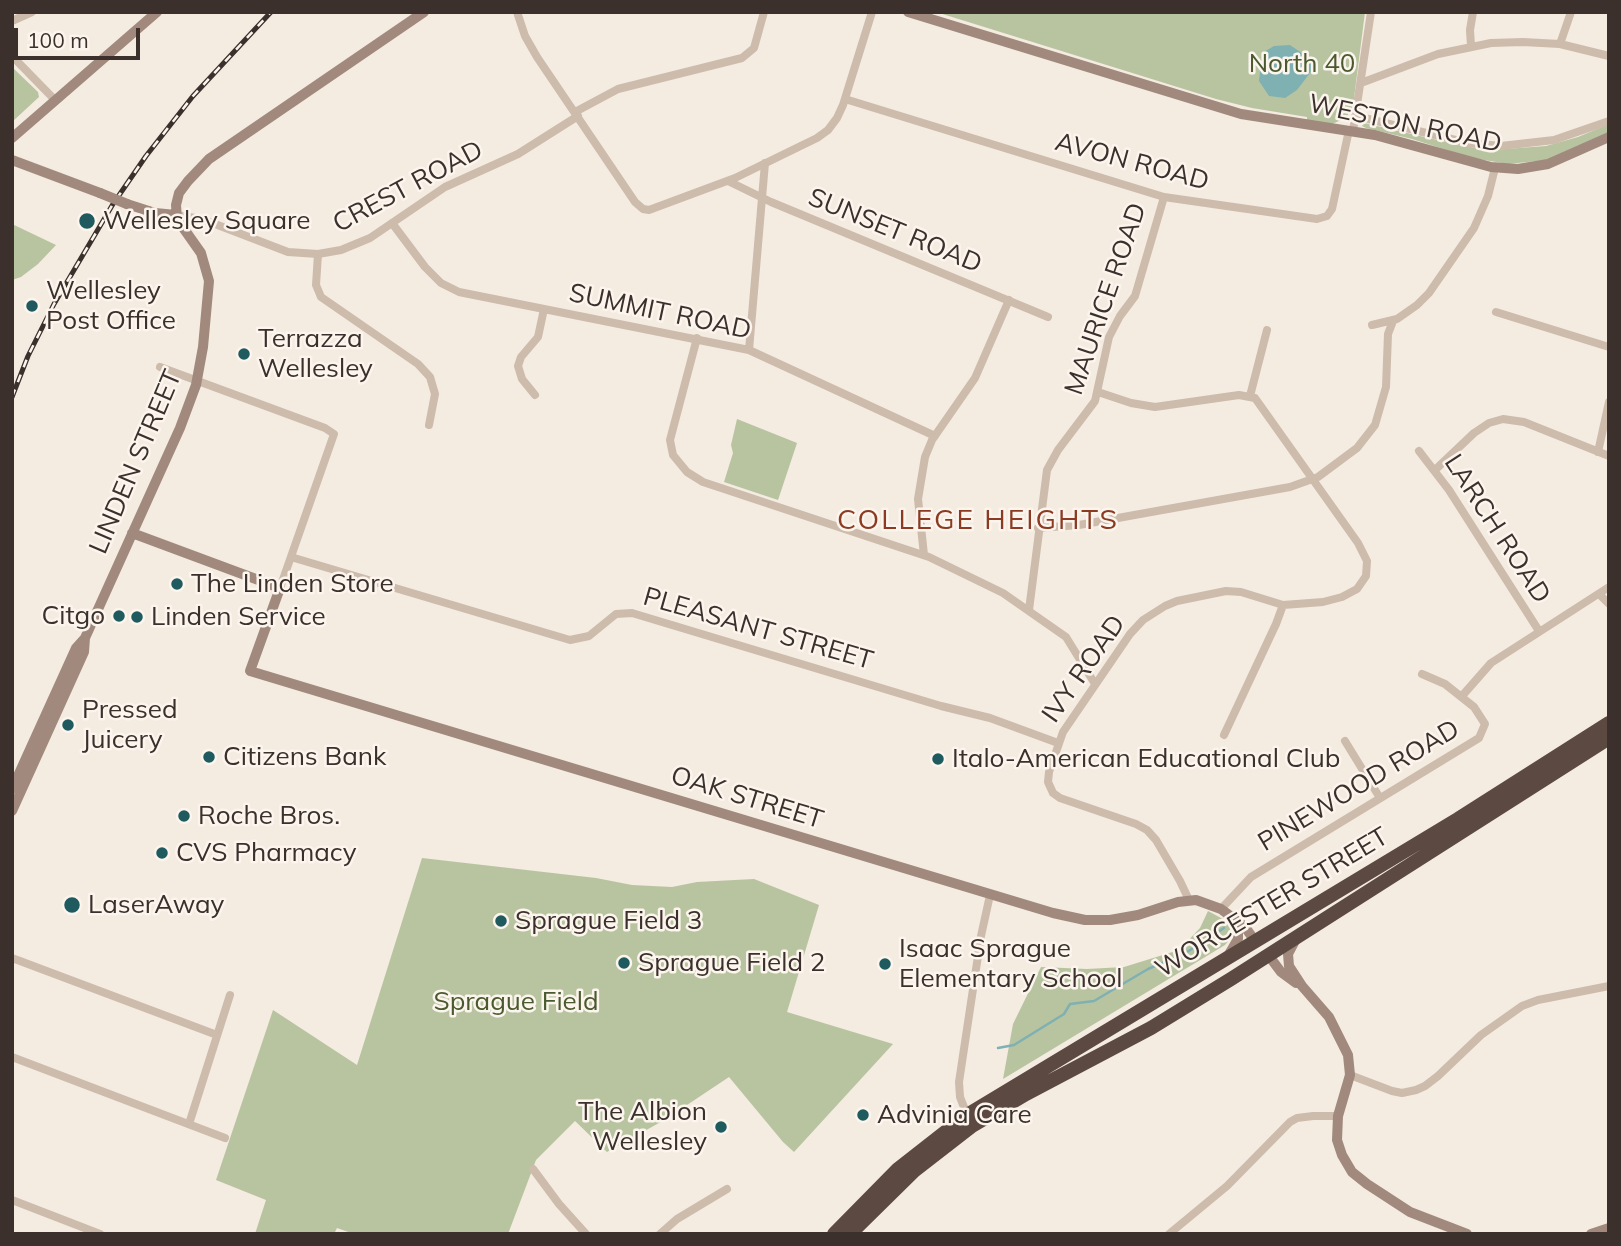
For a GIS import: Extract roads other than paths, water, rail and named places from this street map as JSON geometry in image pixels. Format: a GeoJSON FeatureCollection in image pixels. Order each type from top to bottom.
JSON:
{"type":"FeatureCollection","features":[{"type":"Feature","properties":{"kind":"highway","name":"WORCESTER STREET"},"geometry":{"type":"LineString","coordinates":[[834,1234],[898,1169],[967,1115],[1464,815],[1609,723]]}},
{"type":"Feature","properties":{"kind":"highway","name":"WORCESTER STREET"},"geometry":{"type":"LineString","coordinates":[[850,1234],[914,1171],[972,1126],[1144,1032],[1269,956],[1609,738]]}},
{"type":"Feature","properties":{"kind":"highway"},"geometry":{"type":"LineString","coordinates":[[1269,956],[1276,935],[1296,916]]}},
{"type":"Feature","properties":{"kind":"highway"},"geometry":{"type":"LineString","coordinates":[[1231,979],[1250,957],[1255,941]]}},
{"type":"Feature","properties":{"kind":"street"},"geometry":{"type":"LineString","coordinates":[[12,21],[32,12]]}},
{"type":"Feature","properties":{"kind":"street"},"geometry":{"type":"LineString","coordinates":[[12,138],[157,12]]}},
{"type":"Feature","properties":{"kind":"street"},"geometry":{"type":"LineString","coordinates":[[176,215],[176,202],[181,190],[209,159],[424,12]]}},
{"type":"Feature","properties":{"kind":"street"},"geometry":{"type":"LineString","coordinates":[[517,12],[532,48],[635,202],[643,209],[659,208],[728,181],[824,133],[837,118],[845,99],[872,12]]}},
{"type":"Feature","properties":{"kind":"street","name":"CREST ROAD"},"geometry":{"type":"LineString","coordinates":[[12,160],[155,213],[199,218],[282,250],[318,254],[354,246],[445,187],[518,154],[618,89],[742,58],[754,48],[764,12]]}},
{"type":"Feature","properties":{"kind":"street","name":"WESTON ROAD"},"geometry":{"type":"LineString","coordinates":[[908,12],[1241,114],[1403,141],[1495,168],[1518,169],[1548,164],[1609,137]]}},
{"type":"Feature","properties":{"kind":"street"},"geometry":{"type":"LineString","coordinates":[[1351,131],[1356,116],[1371,12]]}},
{"type":"Feature","properties":{"kind":"street"},"geometry":{"type":"LineString","coordinates":[[1471,46],[1473,12]]}},
{"type":"Feature","properties":{"kind":"street"},"geometry":{"type":"LineString","coordinates":[[1560,44],[1571,12]]}},
{"type":"Feature","properties":{"kind":"street"},"geometry":{"type":"LineString","coordinates":[[1361,83],[1406,64],[1471,46],[1511,42],[1560,44],[1609,56]]}},
{"type":"Feature","properties":{"kind":"street"},"geometry":{"type":"LineString","coordinates":[[12,56],[55,100]]}},
{"type":"Feature","properties":{"kind":"street","name":"AVON ROAD"},"geometry":{"type":"LineString","coordinates":[[845,99],[1164,197],[1307,218],[1325,217],[1330,212],[1351,131]]}},
{"type":"Feature","properties":{"kind":"street","name":"WESTON ROAD"},"geometry":{"type":"LineString","coordinates":[[1356,116],[1468,143],[1501,146],[1553,140],[1609,121]]}},
{"type":"Feature","properties":{"kind":"street"},"geometry":{"type":"LineString","coordinates":[[749,349],[765,163]]}},
{"type":"Feature","properties":{"kind":"street"},"geometry":{"type":"LineString","coordinates":[[1372,325],[1393,321],[1425,297],[1463,246],[1485,205],[1495,168]]}},
{"type":"Feature","properties":{"kind":"street","name":"SUNSET ROAD"},"geometry":{"type":"LineString","coordinates":[[728,181],[762,198],[1048,317]]}},
{"type":"Feature","properties":{"kind":"street","name":"MAURICE ROAD"},"geometry":{"type":"LineString","coordinates":[[1029,610],[1045,479],[1051,462],[1090,410],[1098,392],[1109,337],[1119,316],[1135,296],[1164,197]]}},
{"type":"Feature","properties":{"kind":"street","name":"LINDEN STREET"},"geometry":{"type":"LineString","coordinates":[[12,789],[76,648],[85,638],[182,423],[197,380],[205,335],[208,277],[199,249],[176,215]]}},
{"type":"Feature","properties":{"kind":"street","name":"SUMMIT ROAD"},"geometry":{"type":"LineString","coordinates":[[392,223],[422,264],[448,287],[472,296],[749,349],[935,436]]}},
{"type":"Feature","properties":{"kind":"street"},"geometry":{"type":"LineString","coordinates":[[318,254],[316,285],[321,297],[418,364],[430,377],[435,394],[429,425]]}},
{"type":"Feature","properties":{"kind":"street"},"geometry":{"type":"LineString","coordinates":[[923,555],[919,491],[925,457],[935,436],[975,378],[1009,300]]}},
{"type":"Feature","properties":{"kind":"street"},"geometry":{"type":"LineString","coordinates":[[535,395],[520,376],[518,366],[521,357],[538,337],[544,309]]}},
{"type":"Feature","properties":{"kind":"street"},"geometry":{"type":"LineString","coordinates":[[1496,312],[1609,347]]}},
{"type":"Feature","properties":{"kind":"street"},"geometry":{"type":"LineString","coordinates":[[1038,528],[1115,519],[1290,487],[1314,480],[1357,448],[1375,425],[1386,387],[1388,334],[1393,321]]}},
{"type":"Feature","properties":{"kind":"street"},"geometry":{"type":"LineString","coordinates":[[1098,392],[1154,407],[1235,395],[1250,396],[1267,330]]}},
{"type":"Feature","properties":{"kind":"street"},"geometry":{"type":"LineString","coordinates":[[697,338],[670,435],[671,450],[682,468],[703,482],[923,555],[1003,593],[1069,640],[1095,684]]}},
{"type":"Feature","properties":{"kind":"street"},"geometry":{"type":"LineString","coordinates":[[132,533],[280,588],[335,436],[325,428],[160,367]]}},
{"type":"Feature","properties":{"kind":"street","name":"IVY ROAD"},"geometry":{"type":"LineString","coordinates":[[1189,900],[1154,837],[1147,830],[1060,798],[1053,793],[1048,775],[1058,743],[1095,684],[1134,630],[1151,614],[1169,604],[1230,591],[1283,605],[1308,605],[1342,597],[1360,587],[1367,572],[1363,551],[1265,408],[1250,396]]}},
{"type":"Feature","properties":{"kind":"street"},"geometry":{"type":"LineString","coordinates":[[1598,452],[1609,402]]}},
{"type":"Feature","properties":{"kind":"street"},"geometry":{"type":"LineString","coordinates":[[1435,470],[1474,433],[1503,419],[1524,422],[1609,456]]}},
{"type":"Feature","properties":{"kind":"street","name":"LARCH ROAD"},"geometry":{"type":"LineString","coordinates":[[1419,451],[1435,470],[1539,631]]}},
{"type":"Feature","properties":{"kind":"street","name":"PLEASANT STREET"},"geometry":{"type":"LineString","coordinates":[[291,557],[569,640],[589,636],[616,614],[632,613],[941,706],[990,718],[1058,743]]}},
{"type":"Feature","properties":{"kind":"street"},"geometry":{"type":"LineString","coordinates":[[1462,696],[1486,667],[1609,587]]}},
{"type":"Feature","properties":{"kind":"street","name":"OAK STREET"},"geometry":{"type":"LineString","coordinates":[[280,588],[250,671],[1062,915],[1097,920],[1131,917],[1189,900]]}},
{"type":"Feature","properties":{"kind":"street"},"geometry":{"type":"LineString","coordinates":[[1599,594],[1609,604]]}},
{"type":"Feature","properties":{"kind":"street"},"geometry":{"type":"LineString","coordinates":[[1224,735],[1283,605]]}},
{"type":"Feature","properties":{"kind":"street","name":"LINDEN STREET"},"geometry":{"type":"LineString","coordinates":[[12,810],[84,652],[85,638]]}},
{"type":"Feature","properties":{"kind":"street","name":"PINEWOOD ROAD"},"geometry":{"type":"LineString","coordinates":[[1221,909],[1251,877],[1474,743],[1481,736],[1485,726],[1483,718],[1462,696],[1441,682],[1422,674]]}},
{"type":"Feature","properties":{"kind":"street"},"geometry":{"type":"LineString","coordinates":[[1345,741],[1380,798]]}},
{"type":"Feature","properties":{"kind":"street"},"geometry":{"type":"LineString","coordinates":[[967,1115],[961,1100],[959,1082],[981,936],[990,895]]}},
{"type":"Feature","properties":{"kind":"street"},"geometry":{"type":"LineString","coordinates":[[1189,900],[1209,903],[1221,909],[1247,929],[1255,941]]}},
{"type":"Feature","properties":{"kind":"street"},"geometry":{"type":"LineString","coordinates":[[1225,960],[1238,939],[1238,928],[1232,918]]}},
{"type":"Feature","properties":{"kind":"street"},"geometry":{"type":"LineString","coordinates":[[1298,936],[1289,951],[1288,960],[1293,974],[1335,1027],[1348,1055],[1350,1075],[1338,1116],[1337,1140],[1352,1172],[1410,1212],[1467,1234]]}},
{"type":"Feature","properties":{"kind":"street"},"geometry":{"type":"LineString","coordinates":[[1269,956],[1281,972],[1302,986]]}},
{"type":"Feature","properties":{"kind":"street"},"geometry":{"type":"LineString","coordinates":[[12,958],[217,1035]]}},
{"type":"Feature","properties":{"kind":"street"},"geometry":{"type":"LineString","coordinates":[[1350,1075],[1392,1091],[1402,1093],[1416,1090],[1438,1076],[1489,1028],[1522,1006],[1538,1000],[1609,986]]}},
{"type":"Feature","properties":{"kind":"street"},"geometry":{"type":"LineString","coordinates":[[189,1124],[230,995]]}},
{"type":"Feature","properties":{"kind":"street"},"geometry":{"type":"LineString","coordinates":[[12,1056],[225,1138]]}},
{"type":"Feature","properties":{"kind":"street"},"geometry":{"type":"LineString","coordinates":[[1169,1234],[1227,1186],[1290,1122],[1297,1118],[1313,1116],[1338,1116]]}},
{"type":"Feature","properties":{"kind":"street"},"geometry":{"type":"LineString","coordinates":[[533,1168],[559,1204],[586,1234]]}},
{"type":"Feature","properties":{"kind":"street"},"geometry":{"type":"LineString","coordinates":[[660,1234],[677,1219],[727,1189]]}},
{"type":"Feature","properties":{"kind":"street"},"geometry":{"type":"LineString","coordinates":[[12,1200],[100,1234]]}},
{"type":"Feature","properties":{"kind":"street"},"geometry":{"type":"LineString","coordinates":[[1591,1234],[1609,1228]]}},
{"type":"Feature","properties":{"kind":"water"},"geometry":{"type":"Polygon","coordinates":[[[1290,45],[1312,60],[1313,69],[1297,90],[1285,98],[1269,96],[1259,81],[1262,53],[1274,46],[1290,45]]]}},
{"type":"Feature","properties":{"kind":"waterway"},"geometry":{"type":"LineString","coordinates":[[998,1048],[1014,1045],[1064,1014],[1070,1004],[1094,1001],[1148,969],[1184,954],[1224,928]]}},
{"type":"Feature","properties":{"kind":"railway"},"geometry":{"type":"LineString","coordinates":[[12,397],[28,356],[54,304],[113,204],[193,96],[271,12]]}},
{"type":"Feature","properties":{"kind":"place","name":"Wellesley Square"},"geometry":{"type":"Point","coordinates":[87,221]}},
{"type":"Feature","properties":{"kind":"place","name":"Wellesley Post Office"},"geometry":{"type":"Point","coordinates":[32,306]}},
{"type":"Feature","properties":{"kind":"place","name":"Terrazza Wellesley"},"geometry":{"type":"Point","coordinates":[244,354]}},
{"type":"Feature","properties":{"kind":"place","name":"The Linden Store"},"geometry":{"type":"Point","coordinates":[177,584]}},
{"type":"Feature","properties":{"kind":"place","name":"Citgo"},"geometry":{"type":"Point","coordinates":[119,616]}},
{"type":"Feature","properties":{"kind":"place","name":"Linden Service"},"geometry":{"type":"Point","coordinates":[137,617]}},
{"type":"Feature","properties":{"kind":"place","name":"Pressed Juicery"},"geometry":{"type":"Point","coordinates":[68,725]}},
{"type":"Feature","properties":{"kind":"place","name":"Citizens Bank"},"geometry":{"type":"Point","coordinates":[209,757]}},
{"type":"Feature","properties":{"kind":"place","name":"Italo-American Educational Club"},"geometry":{"type":"Point","coordinates":[938,759]}},
{"type":"Feature","properties":{"kind":"place","name":"Roche Bros."},"geometry":{"type":"Point","coordinates":[184,816]}},
{"type":"Feature","properties":{"kind":"place","name":"CVS Pharmacy"},"geometry":{"type":"Point","coordinates":[162,853]}},
{"type":"Feature","properties":{"kind":"place","name":"LaserAway"},"geometry":{"type":"Point","coordinates":[72,905]}},
{"type":"Feature","properties":{"kind":"place","name":"Sprague Field 3"},"geometry":{"type":"Point","coordinates":[501,921]}},
{"type":"Feature","properties":{"kind":"place","name":"Sprague Field 2"},"geometry":{"type":"Point","coordinates":[624,963]}},
{"type":"Feature","properties":{"kind":"place","name":"Isaac Sprague Elementary School"},"geometry":{"type":"Point","coordinates":[885,964]}},
{"type":"Feature","properties":{"kind":"place","name":"Advinia Care"},"geometry":{"type":"Point","coordinates":[863,1115]}},
{"type":"Feature","properties":{"kind":"place","name":"The Albion Wellesley"},"geometry":{"type":"Point","coordinates":[721,1127]}},
{"type":"Feature","properties":{"kind":"district","name":"COLLEGE HEIGHTS"},"geometry":{"type":"Point","coordinates":[978,521]}},
{"type":"Feature","properties":{"kind":"park label","name":"North 40"},"geometry":{"type":"Point","coordinates":[1302,64]}},
{"type":"Feature","properties":{"kind":"park label","name":"Sprague Field"},"geometry":{"type":"Point","coordinates":[516,1002]}}]}
